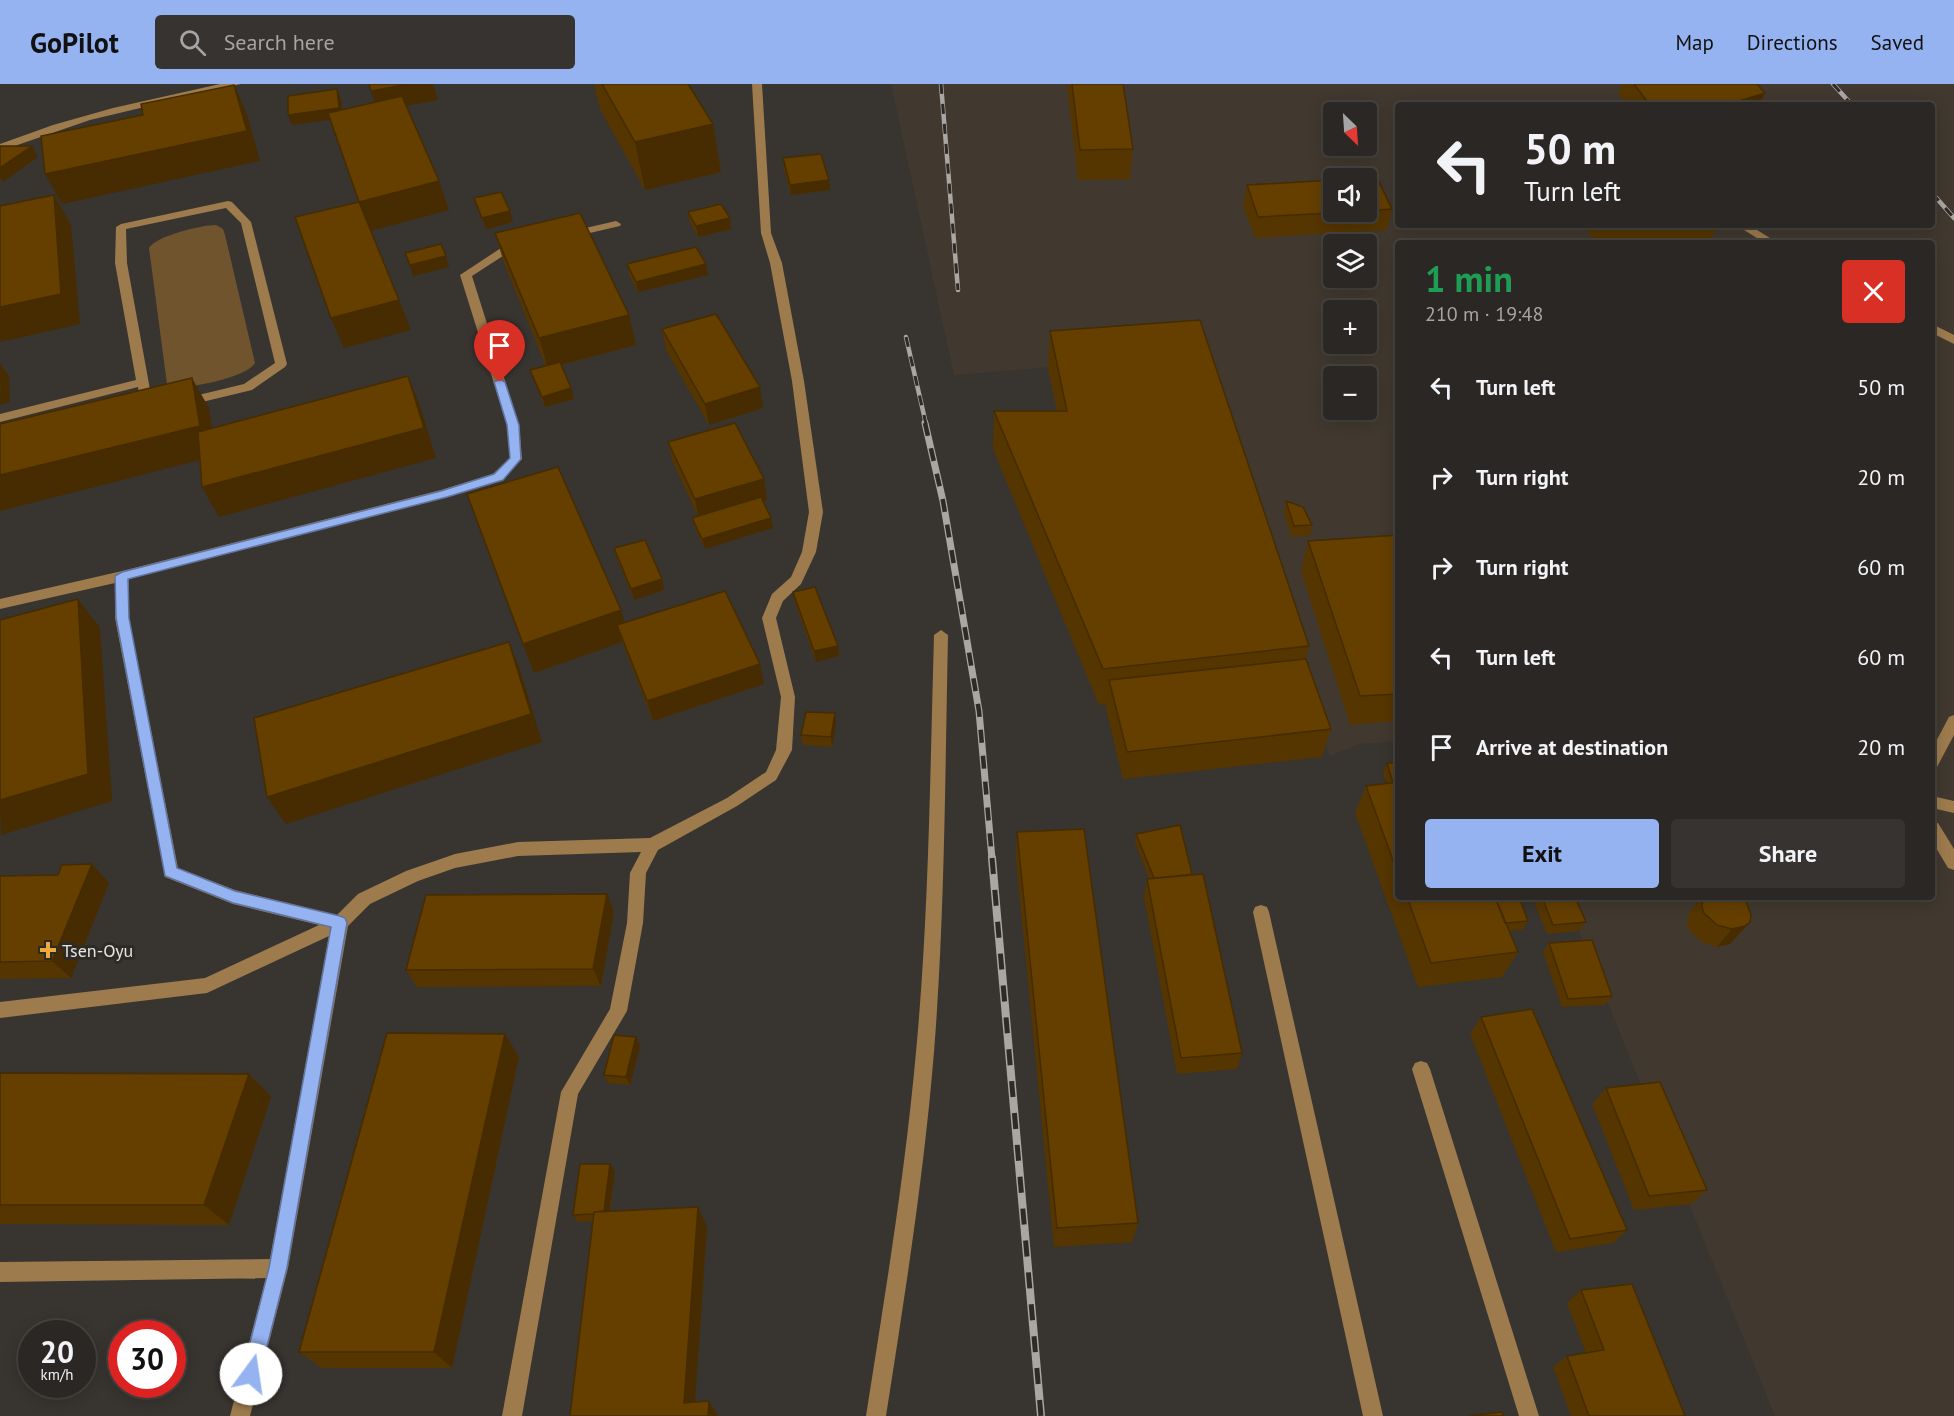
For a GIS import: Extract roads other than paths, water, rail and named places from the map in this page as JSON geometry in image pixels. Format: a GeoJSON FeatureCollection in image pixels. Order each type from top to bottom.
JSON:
{"type":"FeatureCollection","features":[{"type":"Feature","properties":{"kind":"street"},"geometry":{"type":"LineString","coordinates":[[0,148],[28,136],[110,112],[236,84]]}},
{"type":"Feature","properties":{"kind":"street"},"geometry":{"type":"LineString","coordinates":[[0,1010],[207,985],[340,923],[364,899],[412,876],[456,861],[518,849],[652,845],[732,802],[771,776],[784,750],[788,697],[769,618],[777,598],[796,580],[809,552],[816,512],[796,369],[776,263],[766,233],[757,84]]}},
{"type":"Feature","properties":{"kind":"street"},"geometry":{"type":"LineString","coordinates":[[228,204],[246,222],[281,364],[248,387],[148,411],[143,382],[121,263],[121,227],[228,204]]}},
{"type":"Feature","properties":{"kind":"street"},"geometry":{"type":"LineString","coordinates":[[561,237],[616,224]]}},
{"type":"Feature","properties":{"kind":"street"},"geometry":{"type":"LineString","coordinates":[[1746,228],[1768,240]]}},
{"type":"Feature","properties":{"kind":"street"},"geometry":{"type":"LineString","coordinates":[[0,604],[122,576],[443,494],[498,477],[516,459],[513,425],[466,274],[505,250],[527,245]]}},
{"type":"Feature","properties":{"kind":"street"},"geometry":{"type":"LineString","coordinates":[[1935,330],[1954,340]]}},
{"type":"Feature","properties":{"kind":"street"},"geometry":{"type":"LineString","coordinates":[[0,418],[143,382]]}},
{"type":"Feature","properties":{"kind":"street"},"geometry":{"type":"LineString","coordinates":[[122,576],[122,618],[171,872],[233,897],[340,923]]}},
{"type":"Feature","properties":{"kind":"street"},"geometry":{"type":"LineString","coordinates":[[876,1416],[910,1200],[925,1052],[933,940],[941,635]]}},
{"type":"Feature","properties":{"kind":"street"},"geometry":{"type":"LineString","coordinates":[[1935,758],[1954,721]]}},
{"type":"Feature","properties":{"kind":"street"},"geometry":{"type":"LineString","coordinates":[[1935,803],[1954,807]]}},
{"type":"Feature","properties":{"kind":"street"},"geometry":{"type":"LineString","coordinates":[[1935,833],[1954,863]]}},
{"type":"Feature","properties":{"kind":"street"},"geometry":{"type":"LineString","coordinates":[[512,1416],[570,1092],[618,1011],[635,923],[638,873],[652,845]]}},
{"type":"Feature","properties":{"kind":"street"},"geometry":{"type":"LineString","coordinates":[[1261,912],[1373,1416]]}},
{"type":"Feature","properties":{"kind":"street"},"geometry":{"type":"LineString","coordinates":[[240,1416],[278,1268],[340,923]]}},
{"type":"Feature","properties":{"kind":"street"},"geometry":{"type":"LineString","coordinates":[[1421,1069],[1529,1416]]}},
{"type":"Feature","properties":{"kind":"street"},"geometry":{"type":"LineString","coordinates":[[0,1272],[278,1268]]}},
{"type":"Feature","properties":{"kind":"railway"},"geometry":{"type":"LineString","coordinates":[[941,84],[958,290]]}},
{"type":"Feature","properties":{"kind":"railway"},"geometry":{"type":"LineString","coordinates":[[1833,84],[1849,102]]}},
{"type":"Feature","properties":{"kind":"railway"},"geometry":{"type":"LineString","coordinates":[[1935,196],[1954,218]]}},
{"type":"Feature","properties":{"kind":"railway"},"geometry":{"type":"LineString","coordinates":[[906,337],[926,424]]}},
{"type":"Feature","properties":{"kind":"railway"},"geometry":{"type":"LineString","coordinates":[[925,423],[943,501],[979,711],[992,859]]}},
{"type":"Feature","properties":{"kind":"railway"},"geometry":{"type":"LineString","coordinates":[[992,858],[1041,1416]]}},
{"type":"Feature","properties":{"kind":"place","name":"Tsen-Oyu"},"geometry":{"type":"Point","coordinates":[48,950]}}]}
